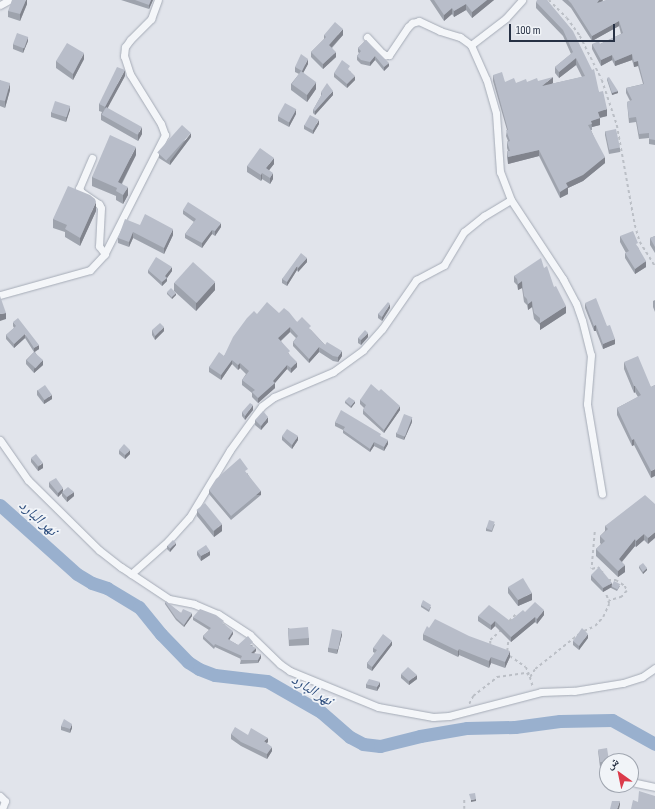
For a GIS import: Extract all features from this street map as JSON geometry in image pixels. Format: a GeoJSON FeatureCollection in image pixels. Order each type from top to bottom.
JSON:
{"type":"FeatureCollection","features":[{"type":"Feature","properties":{"kind":"street"},"geometry":{"type":"LineString","coordinates":[[0,5],[8,0]]}},
{"type":"Feature","properties":{"kind":"street"},"geometry":{"type":"LineString","coordinates":[[0,295],[90,270],[105,254],[165,135],[161,124],[130,74],[124,56],[127,43],[151,19],[158,0]]}},
{"type":"Feature","properties":{"kind":"street"},"geometry":{"type":"LineString","coordinates":[[471,45],[506,18],[522,0]]}},
{"type":"Feature","properties":{"kind":"street"},"geometry":{"type":"LineString","coordinates":[[367,37],[382,53],[389,55],[408,27],[415,21],[419,21],[440,32],[460,37],[471,45],[486,79],[496,113],[500,172],[511,200],[563,279],[576,303],[582,320],[591,355],[587,404],[602,494]]}},
{"type":"Feature","properties":{"kind":"street"},"geometry":{"type":"LineString","coordinates":[[92,158],[79,188],[81,192],[99,204],[102,208],[99,246],[105,254]]}},
{"type":"Feature","properties":{"kind":"street"},"geometry":{"type":"LineString","coordinates":[[131,574],[177,532],[189,518],[230,450],[262,406],[274,397],[333,372],[363,350],[382,329],[416,280],[444,265],[464,232],[478,220],[511,200]]}},
{"type":"Feature","properties":{"kind":"street"},"geometry":{"type":"LineString","coordinates":[[0,440],[28,480],[66,519],[99,550],[131,574],[168,599],[194,604],[218,614],[250,635],[280,664],[290,671],[378,707],[433,717],[449,716],[535,694],[574,691],[623,683],[642,677],[655,668]]}},
{"type":"Feature","properties":{"kind":"street"},"geometry":{"type":"LineString","coordinates":[[639,784],[655,787]]}},
{"type":"Feature","properties":{"kind":"street"},"geometry":{"type":"LineString","coordinates":[[0,796],[5,801],[2,809]]}},
{"type":"Feature","properties":{"kind":"path"},"geometry":{"type":"LineString","coordinates":[[549,0],[567,18],[580,36],[602,80],[617,125],[640,242],[655,266]]}},
{"type":"Feature","properties":{"kind":"path"},"geometry":{"type":"LineString","coordinates":[[596,532],[592,569],[598,566],[604,575]]}},
{"type":"Feature","properties":{"kind":"path"},"geometry":{"type":"LineString","coordinates":[[607,580],[616,580],[625,586],[627,592],[622,597],[608,601]]}},
{"type":"Feature","properties":{"kind":"path"},"geometry":{"type":"LineString","coordinates":[[530,676],[535,669],[551,658],[573,637],[595,626],[603,617],[609,604],[606,594]]}},
{"type":"Feature","properties":{"kind":"path"},"geometry":{"type":"LineString","coordinates":[[491,644],[489,644],[490,640],[516,614]]}},
{"type":"Feature","properties":{"kind":"path"},"geometry":{"type":"LineString","coordinates":[[506,653],[508,642]]}},
{"type":"Feature","properties":{"kind":"path"},"geometry":{"type":"LineString","coordinates":[[503,651],[526,667],[535,694]]}},
{"type":"Feature","properties":{"kind":"path"},"geometry":{"type":"LineString","coordinates":[[469,710],[469,701],[490,681],[509,675],[524,673],[530,676]]}},
{"type":"Feature","properties":{"kind":"path"},"geometry":{"type":"LineString","coordinates":[[464,798],[464,809]]}},
{"type":"Feature","properties":{"kind":"building"},"geometry":{"type":"Polygon","coordinates":[[[12,0],[26,0],[20,14],[8,11],[12,0]]]}},
{"type":"Feature","properties":{"kind":"building"},"geometry":{"type":"Polygon","coordinates":[[[135,0],[151,0],[149,5],[135,0]]]}},
{"type":"Feature","properties":{"kind":"building"},"geometry":{"type":"Polygon","coordinates":[[[434,0],[487,0],[472,12],[466,4],[454,11],[452,8],[444,15],[434,0]]]}},
{"type":"Feature","properties":{"kind":"building"},"geometry":{"type":"Polygon","coordinates":[[[537,0],[547,0],[573,31],[592,70],[594,69],[599,92],[603,91],[607,109],[598,112],[600,118],[591,121],[592,124],[588,125],[605,157],[583,175],[566,183],[568,187],[560,192],[539,150],[508,157],[507,151],[510,151],[507,142],[510,141],[506,130],[508,130],[493,75],[502,72],[505,82],[514,78],[516,83],[526,79],[527,82],[537,78],[538,81],[553,77],[542,86],[585,76],[576,58],[559,72],[555,67],[573,52],[563,30],[536,2],[537,0]]]}},
{"type":"Feature","properties":{"kind":"building"},"geometry":{"type":"Polygon","coordinates":[[[568,0],[599,0],[597,3],[606,0],[655,0],[655,140],[649,139],[649,133],[639,134],[636,117],[629,118],[627,102],[632,100],[626,88],[644,84],[638,61],[634,62],[632,54],[615,61],[612,55],[601,60],[592,44],[599,41],[600,44],[623,33],[619,21],[592,36],[568,0]]]}},
{"type":"Feature","properties":{"kind":"building"},"geometry":{"type":"Polygon","coordinates":[[[335,22],[343,29],[329,45],[336,52],[323,64],[311,52],[326,37],[324,35],[335,22]]]}},
{"type":"Feature","properties":{"kind":"building"},"geometry":{"type":"Polygon","coordinates":[[[17,33],[28,37],[24,48],[13,44],[17,33]]]}},
{"type":"Feature","properties":{"kind":"building"},"geometry":{"type":"Polygon","coordinates":[[[366,40],[389,63],[384,67],[375,56],[370,62],[361,60],[357,56],[361,51],[358,48],[366,40]]]}},
{"type":"Feature","properties":{"kind":"building"},"geometry":{"type":"Polygon","coordinates":[[[67,43],[84,53],[73,74],[56,61],[67,43]]]}},
{"type":"Feature","properties":{"kind":"building"},"geometry":{"type":"Polygon","coordinates":[[[301,54],[308,59],[302,71],[295,67],[301,54]]]}},
{"type":"Feature","properties":{"kind":"building"},"geometry":{"type":"Polygon","coordinates":[[[342,60],[350,66],[348,69],[355,76],[347,84],[334,73],[342,60]]]}},
{"type":"Feature","properties":{"kind":"building"},"geometry":{"type":"Polygon","coordinates":[[[117,67],[125,70],[105,107],[99,104],[117,67]]]}},
{"type":"Feature","properties":{"kind":"building"},"geometry":{"type":"Polygon","coordinates":[[[301,71],[316,82],[307,95],[292,84],[301,71]]]}},
{"type":"Feature","properties":{"kind":"building"},"geometry":{"type":"Polygon","coordinates":[[[609,77],[618,91],[612,93],[607,78],[609,77]]]}},
{"type":"Feature","properties":{"kind":"building"},"geometry":{"type":"Polygon","coordinates":[[[0,80],[10,83],[5,101],[0,100],[0,80]]]}},
{"type":"Feature","properties":{"kind":"building"},"geometry":{"type":"Polygon","coordinates":[[[327,83],[333,91],[315,111],[313,110],[327,83]]]}},
{"type":"Feature","properties":{"kind":"building"},"geometry":{"type":"Polygon","coordinates":[[[55,101],[70,106],[67,117],[51,112],[55,101]]]}},
{"type":"Feature","properties":{"kind":"building"},"geometry":{"type":"Polygon","coordinates":[[[285,103],[296,109],[289,122],[278,116],[285,103]]]}},
{"type":"Feature","properties":{"kind":"building"},"geometry":{"type":"Polygon","coordinates":[[[106,107],[142,127],[137,135],[102,115],[106,107]]]}},
{"type":"Feature","properties":{"kind":"building"},"geometry":{"type":"Polygon","coordinates":[[[310,115],[319,120],[313,130],[304,125],[310,115]]]}},
{"type":"Feature","properties":{"kind":"building"},"geometry":{"type":"Polygon","coordinates":[[[182,125],[191,133],[166,161],[157,152],[182,125]]]}},
{"type":"Feature","properties":{"kind":"building"},"geometry":{"type":"Polygon","coordinates":[[[616,129],[620,148],[609,150],[605,131],[616,129]]]}},
{"type":"Feature","properties":{"kind":"building"},"geometry":{"type":"Polygon","coordinates":[[[110,135],[136,147],[118,182],[128,187],[123,195],[116,191],[117,188],[92,177],[110,135]]]}},
{"type":"Feature","properties":{"kind":"building"},"geometry":{"type":"Polygon","coordinates":[[[260,148],[274,158],[266,168],[273,173],[270,178],[262,173],[261,175],[247,166],[260,148]]]}},
{"type":"Feature","properties":{"kind":"building"},"geometry":{"type":"Polygon","coordinates":[[[68,186],[90,195],[96,202],[80,238],[65,229],[67,225],[53,219],[68,186]]]}},
{"type":"Feature","properties":{"kind":"building"},"geometry":{"type":"Polygon","coordinates":[[[188,202],[221,223],[215,231],[212,230],[202,243],[185,234],[196,219],[183,210],[188,202]]]}},
{"type":"Feature","properties":{"kind":"building"},"geometry":{"type":"Polygon","coordinates":[[[145,214],[173,229],[164,248],[133,232],[129,242],[118,238],[125,219],[140,225],[145,214]]]}},
{"type":"Feature","properties":{"kind":"building"},"geometry":{"type":"Polygon","coordinates":[[[633,231],[638,243],[636,244],[646,261],[635,269],[625,253],[629,251],[620,236],[633,231]]]}},
{"type":"Feature","properties":{"kind":"building"},"geometry":{"type":"Polygon","coordinates":[[[655,236],[655,247],[650,238],[655,236]]]}},
{"type":"Feature","properties":{"kind":"building"},"geometry":{"type":"Polygon","coordinates":[[[301,253],[307,258],[298,268],[297,266],[287,282],[282,279],[301,253]]]}},
{"type":"Feature","properties":{"kind":"building"},"geometry":{"type":"Polygon","coordinates":[[[156,257],[172,267],[165,276],[167,278],[162,282],[148,270],[156,257]]]}},
{"type":"Feature","properties":{"kind":"building"},"geometry":{"type":"Polygon","coordinates":[[[541,258],[544,268],[547,266],[554,287],[556,286],[566,306],[540,323],[540,318],[534,313],[532,301],[528,304],[527,299],[524,296],[522,281],[518,284],[517,279],[514,276],[541,258]]]}},
{"type":"Feature","properties":{"kind":"building"},"geometry":{"type":"Polygon","coordinates":[[[193,262],[215,282],[197,303],[174,283],[193,262]]]}},
{"type":"Feature","properties":{"kind":"building"},"geometry":{"type":"Polygon","coordinates":[[[171,288],[176,293],[172,297],[167,292],[171,288]]]}},
{"type":"Feature","properties":{"kind":"building"},"geometry":{"type":"Polygon","coordinates":[[[0,296],[6,313],[0,314],[0,296]]]}},
{"type":"Feature","properties":{"kind":"building"},"geometry":{"type":"Polygon","coordinates":[[[596,298],[607,326],[610,325],[615,339],[603,344],[596,325],[594,326],[585,303],[596,298]]]}},
{"type":"Feature","properties":{"kind":"building"},"geometry":{"type":"Polygon","coordinates":[[[267,302],[279,313],[284,308],[297,322],[302,317],[311,326],[309,328],[325,345],[327,342],[342,351],[338,357],[333,356],[319,347],[309,359],[293,342],[298,336],[290,327],[278,338],[290,351],[288,353],[297,362],[291,368],[287,365],[273,381],[275,383],[258,398],[252,392],[255,390],[242,380],[249,371],[240,363],[238,365],[232,360],[221,375],[209,367],[219,352],[224,356],[233,337],[247,318],[254,311],[257,314],[267,302]]]}},
{"type":"Feature","properties":{"kind":"building"},"geometry":{"type":"Polygon","coordinates":[[[388,302],[390,304],[382,317],[378,314],[388,302]]]}},
{"type":"Feature","properties":{"kind":"building"},"geometry":{"type":"Polygon","coordinates":[[[18,318],[39,345],[34,348],[25,334],[14,344],[6,335],[16,326],[13,322],[18,318]]]}},
{"type":"Feature","properties":{"kind":"building"},"geometry":{"type":"Polygon","coordinates":[[[160,323],[164,327],[155,336],[152,330],[160,323]]]}},
{"type":"Feature","properties":{"kind":"building"},"geometry":{"type":"Polygon","coordinates":[[[365,330],[368,333],[361,340],[358,338],[365,330]]]}},
{"type":"Feature","properties":{"kind":"building"},"geometry":{"type":"Polygon","coordinates":[[[34,352],[43,360],[36,368],[27,360],[34,352]]]}},
{"type":"Feature","properties":{"kind":"building"},"geometry":{"type":"Polygon","coordinates":[[[638,356],[651,387],[655,385],[655,469],[651,471],[634,439],[632,440],[617,408],[641,395],[634,386],[624,362],[638,356]]]}},
{"type":"Feature","properties":{"kind":"building"},"geometry":{"type":"Polygon","coordinates":[[[371,384],[379,391],[381,389],[400,406],[384,430],[363,410],[366,405],[360,400],[371,384]]]}},
{"type":"Feature","properties":{"kind":"building"},"geometry":{"type":"Polygon","coordinates":[[[45,385],[52,395],[45,400],[38,390],[45,385]]]}},
{"type":"Feature","properties":{"kind":"building"},"geometry":{"type":"Polygon","coordinates":[[[349,397],[355,401],[351,406],[345,401],[349,397]]]}},
{"type":"Feature","properties":{"kind":"building"},"geometry":{"type":"Polygon","coordinates":[[[250,403],[253,405],[245,416],[242,412],[250,403]]]}},
{"type":"Feature","properties":{"kind":"building"},"geometry":{"type":"Polygon","coordinates":[[[341,410],[381,434],[380,436],[388,440],[384,447],[374,442],[370,449],[343,430],[345,427],[335,422],[341,410]]]}},
{"type":"Feature","properties":{"kind":"building"},"geometry":{"type":"Polygon","coordinates":[[[263,411],[268,417],[261,426],[255,420],[263,411]]]}},
{"type":"Feature","properties":{"kind":"building"},"geometry":{"type":"Polygon","coordinates":[[[404,414],[412,417],[405,437],[396,434],[404,414]]]}},
{"type":"Feature","properties":{"kind":"building"},"geometry":{"type":"Polygon","coordinates":[[[287,429],[298,436],[292,445],[282,436],[287,429]]]}},
{"type":"Feature","properties":{"kind":"building"},"geometry":{"type":"Polygon","coordinates":[[[124,444],[130,450],[125,455],[119,450],[124,444]]]}},
{"type":"Feature","properties":{"kind":"building"},"geometry":{"type":"Polygon","coordinates":[[[36,454],[43,463],[38,466],[31,458],[36,454]]]}},
{"type":"Feature","properties":{"kind":"building"},"geometry":{"type":"Polygon","coordinates":[[[240,458],[248,469],[245,471],[261,491],[231,516],[209,490],[216,479],[240,458]]]}},
{"type":"Feature","properties":{"kind":"building"},"geometry":{"type":"Polygon","coordinates":[[[56,478],[63,488],[58,493],[49,482],[56,478]]]}},
{"type":"Feature","properties":{"kind":"building"},"geometry":{"type":"Polygon","coordinates":[[[68,487],[74,492],[67,497],[62,492],[68,487]]]}},
{"type":"Feature","properties":{"kind":"building"},"geometry":{"type":"Polygon","coordinates":[[[645,495],[655,504],[655,532],[648,538],[644,534],[636,541],[635,539],[619,559],[625,565],[618,571],[596,549],[605,541],[600,536],[608,529],[605,526],[645,495]]]}},
{"type":"Feature","properties":{"kind":"building"},"geometry":{"type":"Polygon","coordinates":[[[205,503],[222,524],[213,531],[196,510],[205,503]]]}},
{"type":"Feature","properties":{"kind":"building"},"geometry":{"type":"Polygon","coordinates":[[[489,520],[495,522],[492,530],[486,529],[489,520]]]}},
{"type":"Feature","properties":{"kind":"building"},"geometry":{"type":"Polygon","coordinates":[[[173,540],[176,543],[170,548],[167,546],[173,540]]]}},
{"type":"Feature","properties":{"kind":"building"},"geometry":{"type":"Polygon","coordinates":[[[206,545],[210,551],[201,556],[197,551],[206,545]]]}},
{"type":"Feature","properties":{"kind":"building"},"geometry":{"type":"Polygon","coordinates":[[[643,563],[647,568],[643,572],[639,566],[643,563]]]}},
{"type":"Feature","properties":{"kind":"building"},"geometry":{"type":"Polygon","coordinates":[[[599,567],[612,583],[603,588],[591,575],[599,567]]]}},
{"type":"Feature","properties":{"kind":"building"},"geometry":{"type":"Polygon","coordinates":[[[523,578],[532,593],[518,600],[508,587],[523,578]]]}},
{"type":"Feature","properties":{"kind":"building"},"geometry":{"type":"Polygon","coordinates":[[[614,581],[620,584],[618,590],[611,586],[614,581]]]}},
{"type":"Feature","properties":{"kind":"building"},"geometry":{"type":"Polygon","coordinates":[[[423,600],[431,605],[429,610],[421,605],[423,600]]]}},
{"type":"Feature","properties":{"kind":"building"},"geometry":{"type":"Polygon","coordinates":[[[166,601],[181,613],[183,609],[192,613],[184,625],[176,618],[165,602],[166,601]]]}},
{"type":"Feature","properties":{"kind":"building"},"geometry":{"type":"Polygon","coordinates":[[[535,602],[544,610],[537,619],[535,617],[511,637],[495,621],[491,625],[478,616],[489,605],[510,621],[523,610],[525,612],[535,602]]]}},
{"type":"Feature","properties":{"kind":"building"},"geometry":{"type":"Polygon","coordinates":[[[200,609],[216,615],[224,621],[222,623],[233,631],[228,639],[238,645],[248,636],[253,642],[250,645],[256,648],[251,653],[261,654],[258,660],[240,660],[242,656],[215,644],[214,646],[203,636],[211,628],[193,617],[200,609]]]}},
{"type":"Feature","properties":{"kind":"building"},"geometry":{"type":"Polygon","coordinates":[[[435,619],[469,636],[510,651],[505,662],[491,657],[489,661],[459,649],[458,651],[423,634],[427,626],[429,628],[435,619]]]}},
{"type":"Feature","properties":{"kind":"building"},"geometry":{"type":"Polygon","coordinates":[[[308,627],[309,638],[289,640],[288,629],[308,627]]]}},
{"type":"Feature","properties":{"kind":"building"},"geometry":{"type":"Polygon","coordinates":[[[582,628],[588,634],[579,646],[573,641],[582,628]]]}},
{"type":"Feature","properties":{"kind":"building"},"geometry":{"type":"Polygon","coordinates":[[[332,629],[342,631],[338,650],[328,648],[332,629]]]}},
{"type":"Feature","properties":{"kind":"building"},"geometry":{"type":"Polygon","coordinates":[[[383,634],[392,641],[372,667],[367,663],[377,650],[373,648],[383,634]]]}},
{"type":"Feature","properties":{"kind":"building"},"geometry":{"type":"Polygon","coordinates":[[[408,667],[417,675],[409,681],[401,674],[408,667]]]}},
{"type":"Feature","properties":{"kind":"building"},"geometry":{"type":"Polygon","coordinates":[[[369,679],[380,682],[377,687],[366,684],[369,679]]]}},
{"type":"Feature","properties":{"kind":"building"},"geometry":{"type":"Polygon","coordinates":[[[64,719],[72,724],[70,729],[61,726],[64,719]]]}},
{"type":"Feature","properties":{"kind":"building"},"geometry":{"type":"Polygon","coordinates":[[[235,727],[248,735],[251,728],[268,738],[264,741],[272,747],[267,754],[241,742],[231,734],[235,727]]]}},
{"type":"Feature","properties":{"kind":"building"},"geometry":{"type":"Polygon","coordinates":[[[607,748],[608,753],[599,753],[599,755],[598,749],[607,748]]]}},
{"type":"Feature","properties":{"kind":"building"},"geometry":{"type":"Polygon","coordinates":[[[639,791],[655,796],[655,809],[631,809],[633,800],[638,802],[639,791]]]}},
{"type":"Feature","properties":{"kind":"building"},"geometry":{"type":"Polygon","coordinates":[[[475,793],[476,799],[471,800],[469,794],[475,793]]]}},
{"type":"Feature","properties":{"kind":"building"},"geometry":{"type":"Polygon","coordinates":[[[612,801],[620,801],[617,809],[610,809],[612,801]]]}},
{"type":"Feature","properties":{"kind":"waterway","name":"نهر البارد"},"geometry":{"type":"LineString","coordinates":[[0,505],[77,574],[92,583],[107,588],[139,607],[161,634],[188,662],[199,669],[215,675],[267,681],[321,712],[350,737],[363,744],[380,746],[420,736],[467,728],[515,727],[560,721],[612,720],[655,744]]}}]}
